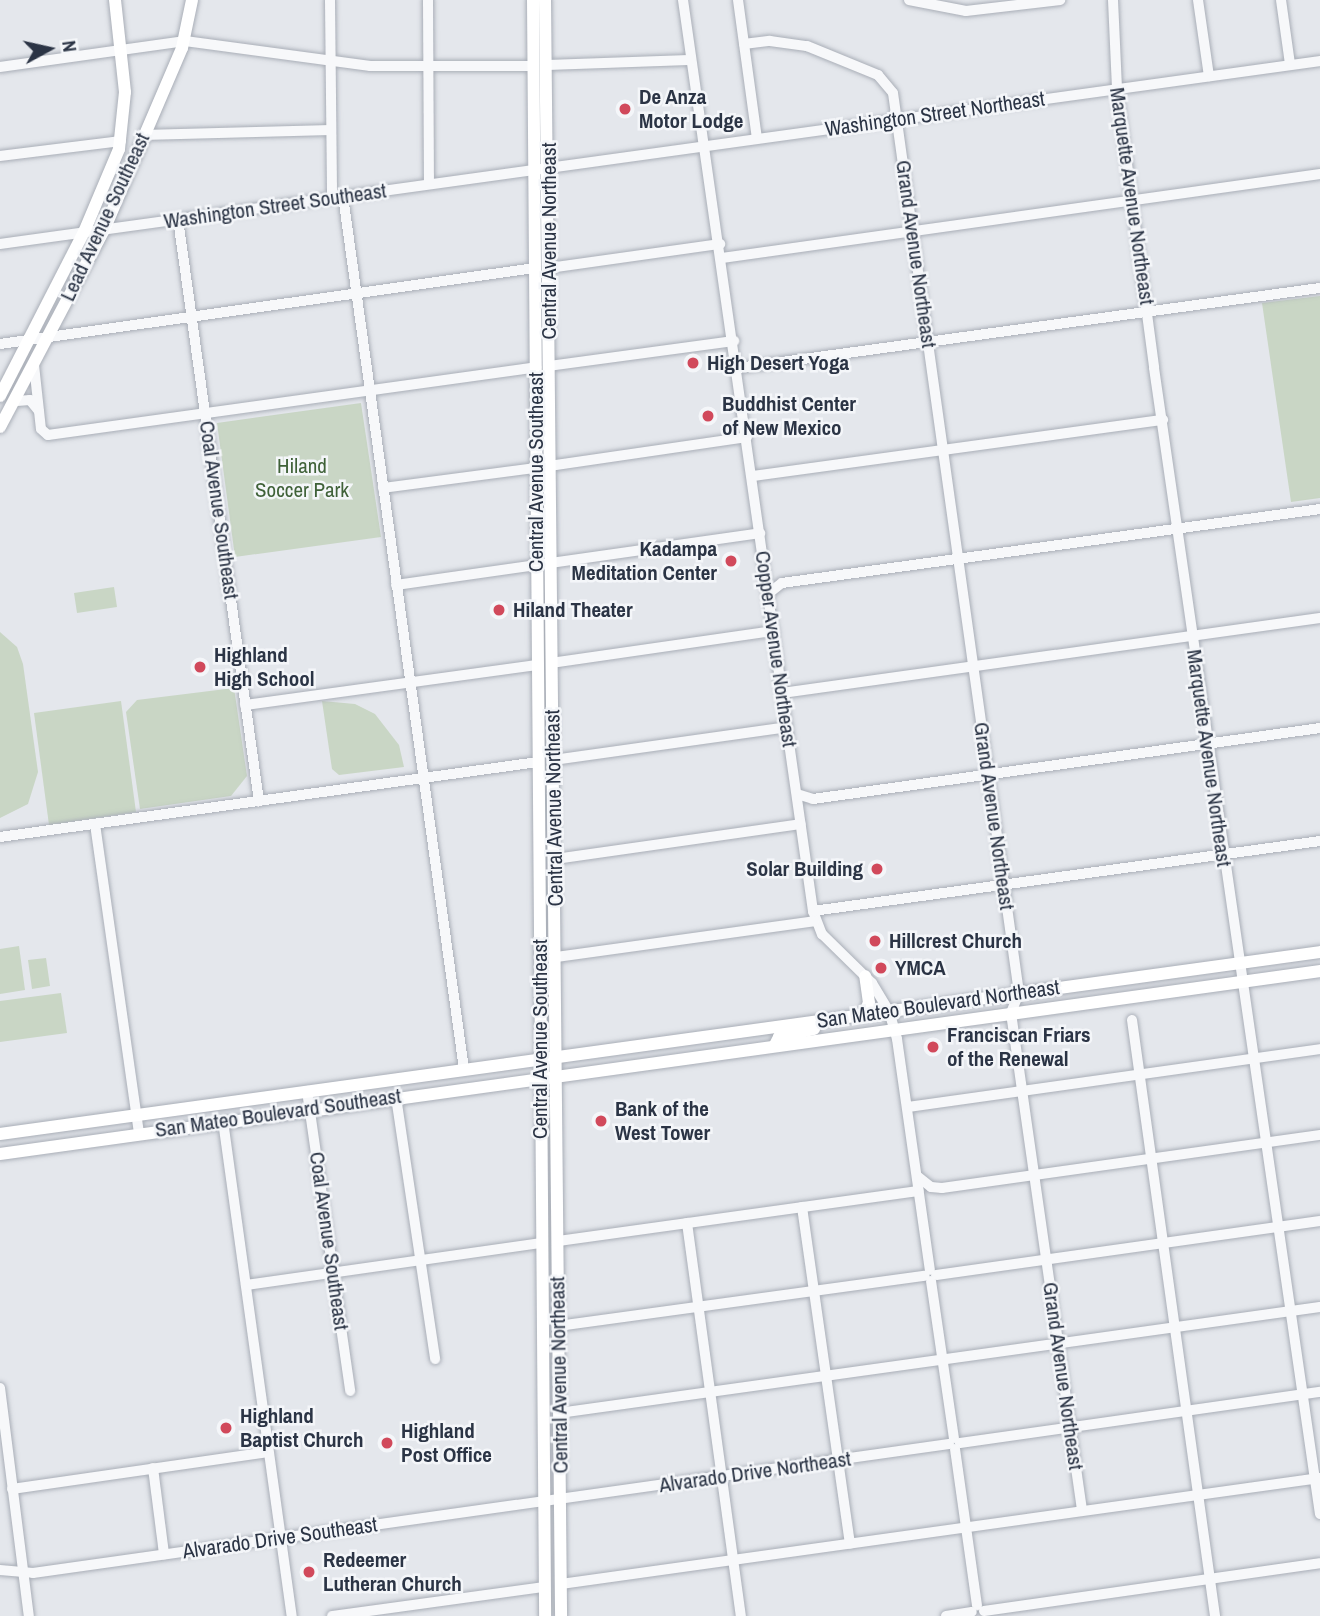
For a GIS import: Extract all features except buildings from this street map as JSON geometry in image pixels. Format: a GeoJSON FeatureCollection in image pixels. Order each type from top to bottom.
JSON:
{"type":"FeatureCollection","features":[{"type":"Feature","properties":{"kind":"main road"},"geometry":{"type":"LineString","coordinates":[[84,232],[121,141],[125,99],[115,0]]}},
{"type":"Feature","properties":{"kind":"main road","name":"Lead Avenue Southeast"},"geometry":{"type":"LineString","coordinates":[[0,427],[104,230],[185,41],[192,0]]}},
{"type":"Feature","properties":{"kind":"main road","name":"Central Avenue Southeast"},"geometry":{"type":"LineString","coordinates":[[533,0],[539,66],[534,170],[535,268],[542,366],[535,468],[545,1616]]}},
{"type":"Feature","properties":{"kind":"main road","name":"Central Avenue Northeast"},"geometry":{"type":"LineString","coordinates":[[545,0],[539,66],[549,167],[548,268],[542,366],[549,466],[555,859],[561,1616]]}},
{"type":"Feature","properties":{"kind":"main road","name":"Lead Avenue Southeast"},"geometry":{"type":"LineString","coordinates":[[0,396],[84,232]]}},
{"type":"Feature","properties":{"kind":"main road","name":"San Mateo Boulevard Northeast"},"geometry":{"type":"LineString","coordinates":[[556,1056],[1320,952]]}},
{"type":"Feature","properties":{"kind":"main road","name":"San Mateo Boulevard Northeast"},"geometry":{"type":"LineString","coordinates":[[556,1075],[1320,971]]}},
{"type":"Feature","properties":{"kind":"main road"},"geometry":{"type":"LineString","coordinates":[[864,1014],[869,1003],[865,976]]}},
{"type":"Feature","properties":{"kind":"main road"},"geometry":{"type":"LineString","coordinates":[[775,1045],[779,1037],[832,1024],[839,1018]]}},
{"type":"Feature","properties":{"kind":"main road","name":"San Mateo Boulevard Southeast"},"geometry":{"type":"LineString","coordinates":[[0,1134],[556,1056]]}},
{"type":"Feature","properties":{"kind":"main road","name":"San Mateo Boulevard Southeast"},"geometry":{"type":"LineString","coordinates":[[0,1154],[556,1075]]}},
{"type":"Feature","properties":{"kind":"street"},"geometry":{"type":"LineString","coordinates":[[330,0],[331,130],[338,197],[357,294],[464,1069]]}},
{"type":"Feature","properties":{"kind":"street"},"geometry":{"type":"LineString","coordinates":[[428,0],[429,184]]}},
{"type":"Feature","properties":{"kind":"street","name":"Copper Avenue Northeast"},"geometry":{"type":"LineString","coordinates":[[683,0],[738,368],[814,916],[831,947],[865,976],[888,1011],[894,1029],[908,1107],[978,1612]]}},
{"type":"Feature","properties":{"kind":"street"},"geometry":{"type":"LineString","coordinates":[[738,0],[757,139]]}},
{"type":"Feature","properties":{"kind":"street"},"geometry":{"type":"LineString","coordinates":[[909,0],[966,11],[1060,0]]}},
{"type":"Feature","properties":{"kind":"street","name":"Marquette Avenue Northeast"},"geometry":{"type":"LineString","coordinates":[[1113,0],[1117,89],[1147,311],[1238,963],[1245,981],[1303,1394],[1318,1478],[1320,1514]]}},
{"type":"Feature","properties":{"kind":"street"},"geometry":{"type":"LineString","coordinates":[[1198,0],[1209,76]]}},
{"type":"Feature","properties":{"kind":"street"},"geometry":{"type":"LineString","coordinates":[[1280,0],[1290,64]]}},
{"type":"Feature","properties":{"kind":"street"},"geometry":{"type":"LineString","coordinates":[[0,67],[185,41],[331,60],[428,66],[539,66],[691,60]]}},
{"type":"Feature","properties":{"kind":"street","name":"Grand Avenue Northeast"},"geometry":{"type":"LineString","coordinates":[[744,44],[798,44],[878,75],[893,93],[1019,993],[1011,1013],[1082,1510]]}},
{"type":"Feature","properties":{"kind":"street","name":"Washington Street Northeast"},"geometry":{"type":"LineString","coordinates":[[549,167],[1320,61]]}},
{"type":"Feature","properties":{"kind":"street"},"geometry":{"type":"LineString","coordinates":[[143,135],[331,130]]}},
{"type":"Feature","properties":{"kind":"street"},"geometry":{"type":"LineString","coordinates":[[0,156],[121,141]]}},
{"type":"Feature","properties":{"kind":"street","name":"Washington Street Southeast"},"geometry":{"type":"LineString","coordinates":[[0,244],[549,167]]}},
{"type":"Feature","properties":{"kind":"street"},"geometry":{"type":"LineString","coordinates":[[722,258],[1320,174]]}},
{"type":"Feature","properties":{"kind":"street","name":"Coal Avenue Southeast"},"geometry":{"type":"LineString","coordinates":[[178,219],[259,802]]}},
{"type":"Feature","properties":{"kind":"street"},"geometry":{"type":"LineString","coordinates":[[548,268],[720,244]]}},
{"type":"Feature","properties":{"kind":"street"},"geometry":{"type":"LineString","coordinates":[[0,344],[535,268]]}},
{"type":"Feature","properties":{"kind":"street"},"geometry":{"type":"LineString","coordinates":[[738,368],[1320,288]]}},
{"type":"Feature","properties":{"kind":"street"},"geometry":{"type":"LineString","coordinates":[[34,365],[43,434],[734,341]]}},
{"type":"Feature","properties":{"kind":"street"},"geometry":{"type":"LineString","coordinates":[[16,401],[30,400],[40,411]]}},
{"type":"Feature","properties":{"kind":"street"},"geometry":{"type":"LineString","coordinates":[[753,476],[1163,420]]}},
{"type":"Feature","properties":{"kind":"street"},"geometry":{"type":"LineString","coordinates":[[549,466],[747,437]]}},
{"type":"Feature","properties":{"kind":"street"},"geometry":{"type":"LineString","coordinates":[[383,488],[535,468]]}},
{"type":"Feature","properties":{"kind":"street"},"geometry":{"type":"LineString","coordinates":[[769,593],[782,583],[1320,509]]}},
{"type":"Feature","properties":{"kind":"street"},"geometry":{"type":"LineString","coordinates":[[396,585],[760,533]]}},
{"type":"Feature","properties":{"kind":"street"},"geometry":{"type":"LineString","coordinates":[[766,574],[782,583]]}},
{"type":"Feature","properties":{"kind":"street"},"geometry":{"type":"LineString","coordinates":[[233,609],[245,607]]}},
{"type":"Feature","properties":{"kind":"street"},"geometry":{"type":"LineString","coordinates":[[782,693],[1320,618]]}},
{"type":"Feature","properties":{"kind":"street"},"geometry":{"type":"LineString","coordinates":[[551,663],[774,631]]}},
{"type":"Feature","properties":{"kind":"street"},"geometry":{"type":"LineString","coordinates":[[245,705],[537,665]]}},
{"type":"Feature","properties":{"kind":"street"},"geometry":{"type":"LineString","coordinates":[[553,760],[787,727]]}},
{"type":"Feature","properties":{"kind":"street"},"geometry":{"type":"LineString","coordinates":[[797,794],[813,799],[1320,728]]}},
{"type":"Feature","properties":{"kind":"street"},"geometry":{"type":"LineString","coordinates":[[0,837],[538,762]]}},
{"type":"Feature","properties":{"kind":"street"},"geometry":{"type":"LineString","coordinates":[[799,810],[813,799]]}},
{"type":"Feature","properties":{"kind":"street"},"geometry":{"type":"LineString","coordinates":[[95,824],[139,1133]]}},
{"type":"Feature","properties":{"kind":"street"},"geometry":{"type":"LineString","coordinates":[[555,859],[801,824]]}},
{"type":"Feature","properties":{"kind":"street"},"geometry":{"type":"LineString","coordinates":[[556,957],[1004,884],[1320,841]]}},
{"type":"Feature","properties":{"kind":"street"},"geometry":{"type":"LineString","coordinates":[[1132,1020],[1215,1616]]}},
{"type":"Feature","properties":{"kind":"street"},"geometry":{"type":"LineString","coordinates":[[908,1107],[1320,1049]]}},
{"type":"Feature","properties":{"kind":"street","name":"Coal Avenue Southeast"},"geometry":{"type":"LineString","coordinates":[[307,1091],[350,1391]]}},
{"type":"Feature","properties":{"kind":"street"},"geometry":{"type":"LineString","coordinates":[[396,1097],[435,1359]]}},
{"type":"Feature","properties":{"kind":"street"},"geometry":{"type":"LineString","coordinates":[[223,1121],[292,1616]]}},
{"type":"Feature","properties":{"kind":"street"},"geometry":{"type":"LineString","coordinates":[[917,1175],[927,1185],[942,1188],[1320,1135]]}},
{"type":"Feature","properties":{"kind":"street"},"geometry":{"type":"LineString","coordinates":[[558,1241],[919,1191]]}},
{"type":"Feature","properties":{"kind":"street"},"geometry":{"type":"LineString","coordinates":[[802,1207],[850,1544]]}},
{"type":"Feature","properties":{"kind":"street"},"geometry":{"type":"LineString","coordinates":[[558,1326],[1320,1221]]}},
{"type":"Feature","properties":{"kind":"street"},"geometry":{"type":"LineString","coordinates":[[687,1223],[741,1616]]}},
{"type":"Feature","properties":{"kind":"street"},"geometry":{"type":"LineString","coordinates":[[246,1285],[542,1243]]}},
{"type":"Feature","properties":{"kind":"street"},"geometry":{"type":"LineString","coordinates":[[559,1413],[1320,1307]]}},
{"type":"Feature","properties":{"kind":"street"},"geometry":{"type":"LineString","coordinates":[[0,1388],[4,1460],[12,1489],[29,1616]]}},
{"type":"Feature","properties":{"kind":"street","name":"Alvarado Drive Northeast"},"geometry":{"type":"LineString","coordinates":[[561,1500],[1320,1392]]}},
{"type":"Feature","properties":{"kind":"street"},"geometry":{"type":"LineString","coordinates":[[12,1489],[268,1452]]}},
{"type":"Feature","properties":{"kind":"street"},"geometry":{"type":"LineString","coordinates":[[153,1468],[164,1554]]}},
{"type":"Feature","properties":{"kind":"street"},"geometry":{"type":"LineString","coordinates":[[561,1584],[1318,1478]]}},
{"type":"Feature","properties":{"kind":"street","name":"Alvarado Drive Southeast"},"geometry":{"type":"LineString","coordinates":[[0,1570],[23,1571],[164,1554],[544,1500],[561,1500]]}},
{"type":"Feature","properties":{"kind":"street"},"geometry":{"type":"LineString","coordinates":[[946,1616],[1320,1563]]}},
{"type":"Feature","properties":{"kind":"street"},"geometry":{"type":"LineString","coordinates":[[332,1616],[545,1587]]}},
{"type":"Feature","properties":{"kind":"green space"},"geometry":{"type":"Polygon","coordinates":[[[1320,296],[1320,498],[1291,502],[1262,303],[1320,296]]]}},
{"type":"Feature","properties":{"kind":"green space","name":"Hiland Soccer Park"},"geometry":{"type":"Polygon","coordinates":[[[361,403],[381,537],[235,557],[217,423],[361,403]]]}},
{"type":"Feature","properties":{"kind":"green space"},"geometry":{"type":"Polygon","coordinates":[[[114,587],[117,607],[77,613],[74,593],[114,587]]]}},
{"type":"Feature","properties":{"kind":"green space"},"geometry":{"type":"Polygon","coordinates":[[[0,632],[17,647],[23,664],[38,772],[28,804],[0,818],[0,632]]]}},
{"type":"Feature","properties":{"kind":"green space"},"geometry":{"type":"Polygon","coordinates":[[[234,688],[247,776],[231,796],[140,809],[126,712],[137,700],[234,688]]]}},
{"type":"Feature","properties":{"kind":"green space"},"geometry":{"type":"Polygon","coordinates":[[[121,701],[136,812],[49,825],[34,713],[121,701]]]}},
{"type":"Feature","properties":{"kind":"green space"},"geometry":{"type":"Polygon","coordinates":[[[322,701],[355,704],[375,714],[399,745],[404,767],[339,775],[332,769],[322,701]]]}},
{"type":"Feature","properties":{"kind":"green space"},"geometry":{"type":"Polygon","coordinates":[[[19,946],[25,990],[0,994],[0,949],[19,946]]]}},
{"type":"Feature","properties":{"kind":"green space"},"geometry":{"type":"Polygon","coordinates":[[[46,958],[50,986],[32,989],[28,960],[46,958]]]}},
{"type":"Feature","properties":{"kind":"green space"},"geometry":{"type":"Polygon","coordinates":[[[61,993],[67,1033],[0,1042],[0,1001],[61,993]]]}},
{"type":"Feature","properties":{"kind":"place","name":"De Anza Motor Lodge"},"geometry":{"type":"Point","coordinates":[625,109]}},
{"type":"Feature","properties":{"kind":"place","name":"High Desert Yoga"},"geometry":{"type":"Point","coordinates":[693,363]}},
{"type":"Feature","properties":{"kind":"place","name":"Buddhist Center of New Mexico"},"geometry":{"type":"Point","coordinates":[708,416]}},
{"type":"Feature","properties":{"kind":"place","name":"Kadampa Meditation Center"},"geometry":{"type":"Point","coordinates":[731,561]}},
{"type":"Feature","properties":{"kind":"place","name":"Hiland Theater"},"geometry":{"type":"Point","coordinates":[499,610]}},
{"type":"Feature","properties":{"kind":"place","name":"Highland High School"},"geometry":{"type":"Point","coordinates":[200,667]}},
{"type":"Feature","properties":{"kind":"place","name":"Solar Building"},"geometry":{"type":"Point","coordinates":[877,869]}},
{"type":"Feature","properties":{"kind":"place","name":"Hillcrest Church"},"geometry":{"type":"Point","coordinates":[875,941]}},
{"type":"Feature","properties":{"kind":"place","name":"YMCA"},"geometry":{"type":"Point","coordinates":[881,968]}},
{"type":"Feature","properties":{"kind":"place","name":"Franciscan Friars of the Renewal"},"geometry":{"type":"Point","coordinates":[933,1047]}},
{"type":"Feature","properties":{"kind":"place","name":"Bank of the West Tower"},"geometry":{"type":"Point","coordinates":[601,1121]}},
{"type":"Feature","properties":{"kind":"place","name":"Highland Baptist Church"},"geometry":{"type":"Point","coordinates":[226,1428]}},
{"type":"Feature","properties":{"kind":"place","name":"Highland Post Office"},"geometry":{"type":"Point","coordinates":[387,1443]}},
{"type":"Feature","properties":{"kind":"place","name":"Redeemer Lutheran Church"},"geometry":{"type":"Point","coordinates":[309,1572]}}]}
